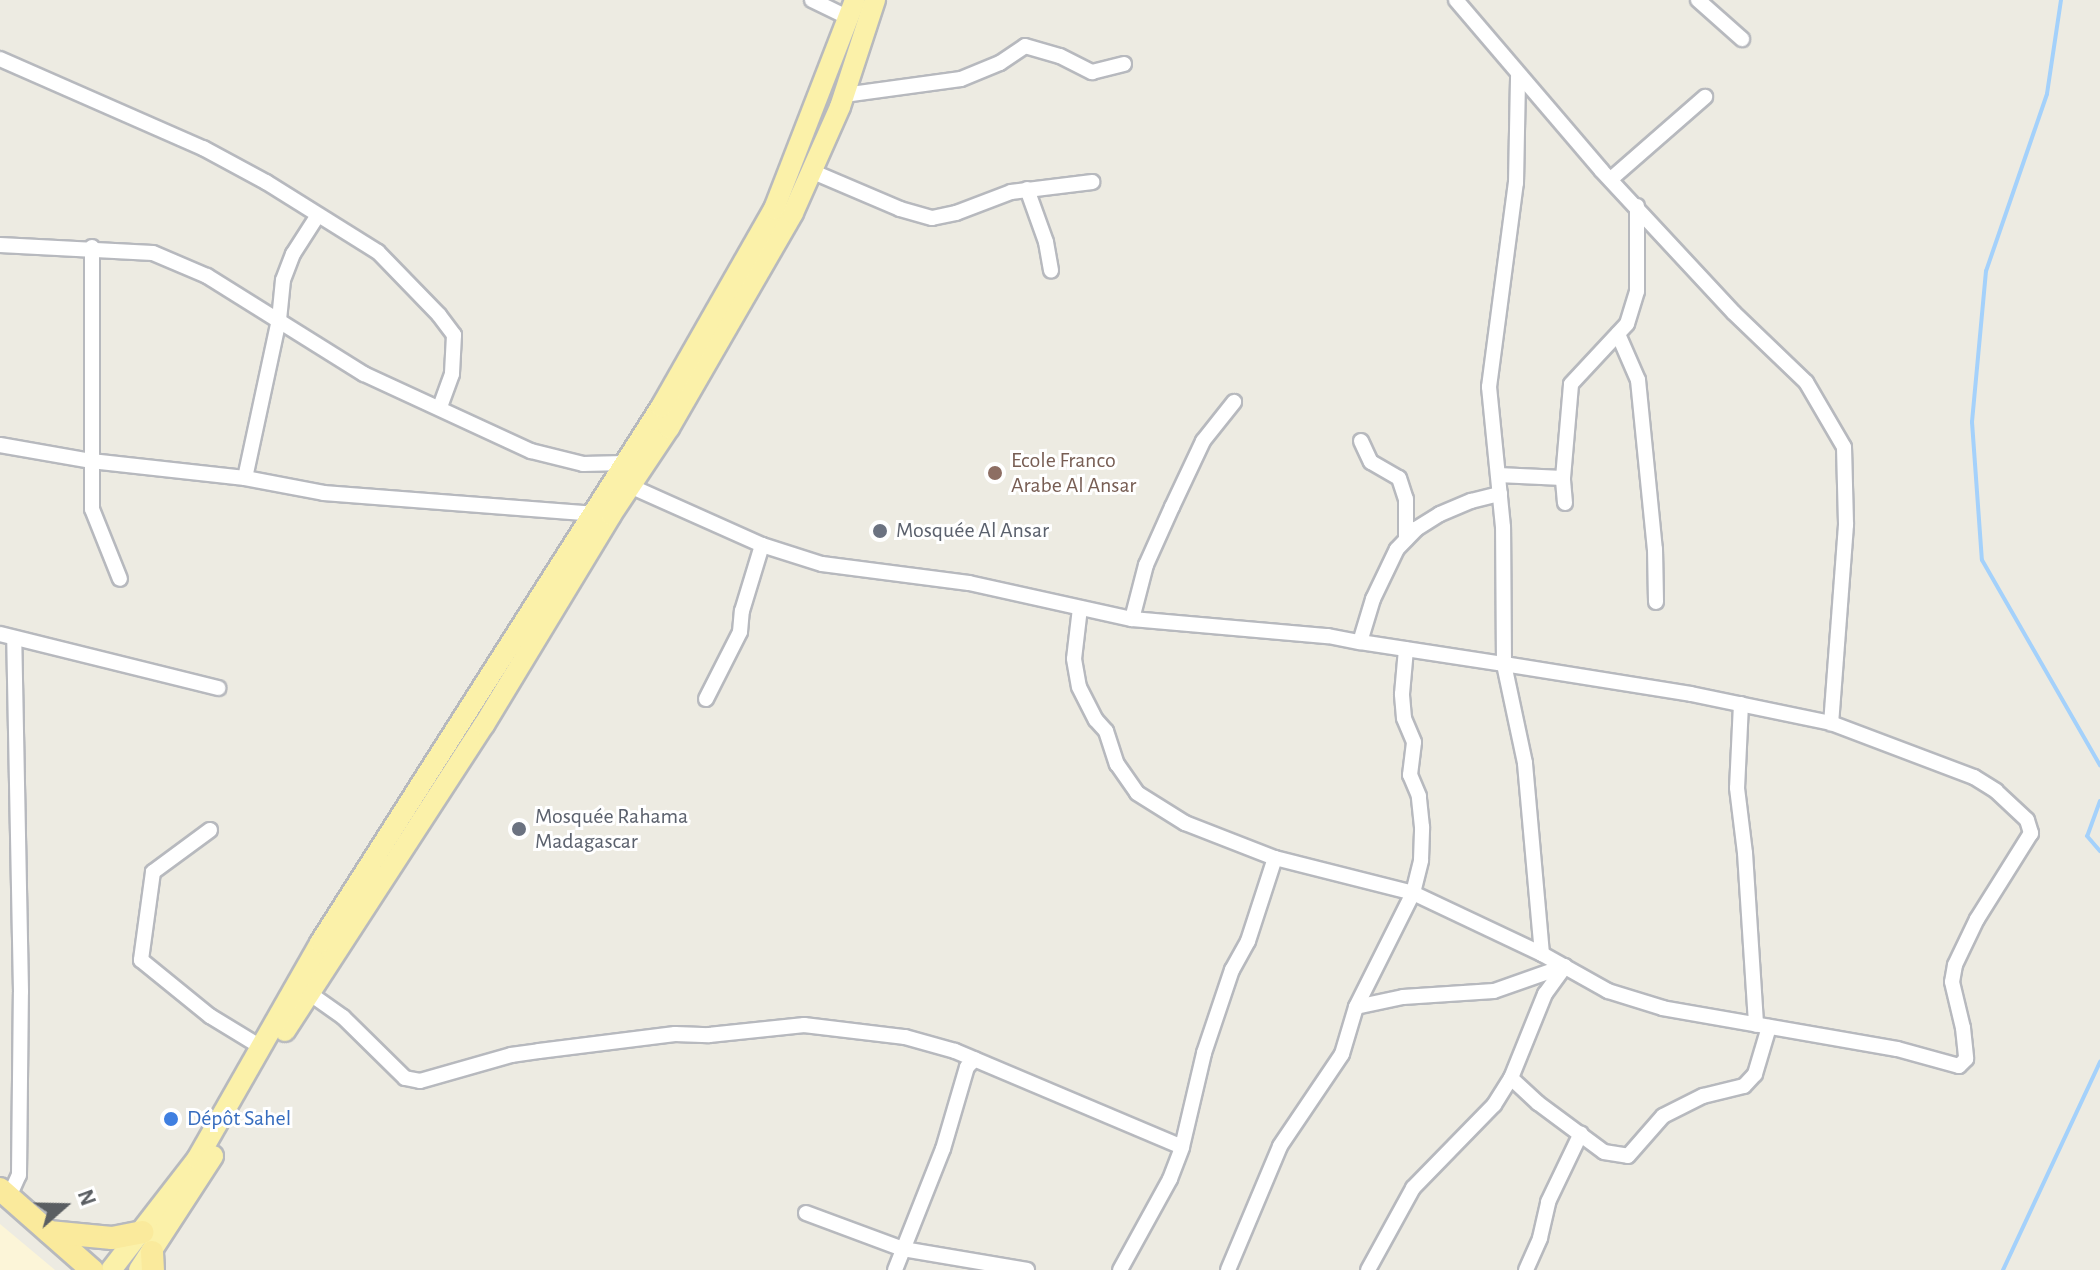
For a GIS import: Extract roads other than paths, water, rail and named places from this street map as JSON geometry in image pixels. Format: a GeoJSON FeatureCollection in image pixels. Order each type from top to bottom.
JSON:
{"type":"FeatureCollection","features":[{"type":"Feature","properties":{"kind":"highway"},"geometry":{"type":"LineString","coordinates":[[3,1198],[49,1232],[92,1270]]}},
{"type":"Feature","properties":{"kind":"highway"},"geometry":{"type":"LineString","coordinates":[[3,1198],[71,1270]]}},
{"type":"Feature","properties":{"kind":"highway"},"geometry":{"type":"LineString","coordinates":[[49,1232],[112,1238],[146,1256]]}},
{"type":"Feature","properties":{"kind":"main road"},"geometry":{"type":"LineString","coordinates":[[146,1256],[197,1159],[320,943],[601,515],[630,486],[669,428],[793,213],[844,95],[875,0]]}},
{"type":"Feature","properties":{"kind":"main road"},"geometry":{"type":"LineString","coordinates":[[111,1270],[146,1256],[187,1200],[309,993],[484,725],[601,515],[625,463],[661,407],[774,209],[852,9]]}},
{"type":"Feature","properties":{"kind":"street"},"geometry":{"type":"LineString","coordinates":[[812,0],[852,9]]}},
{"type":"Feature","properties":{"kind":"street"},"geometry":{"type":"LineString","coordinates":[[1456,0],[1611,179],[1734,313],[1806,382],[1844,447],[1846,525],[1831,723]]}},
{"type":"Feature","properties":{"kind":"street"},"geometry":{"type":"LineString","coordinates":[[1698,0],[1742,39]]}},
{"type":"Feature","properties":{"kind":"street"},"geometry":{"type":"LineString","coordinates":[[844,95],[961,79],[1000,63],[1025,46],[1060,56],[1092,72],[1124,64]]}},
{"type":"Feature","properties":{"kind":"street"},"geometry":{"type":"LineString","coordinates":[[0,59],[203,148],[266,182],[378,252],[439,315],[454,335],[452,374],[440,407]]}},
{"type":"Feature","properties":{"kind":"street"},"geometry":{"type":"LineString","coordinates":[[1518,75],[1516,183],[1489,387],[1500,494],[1504,664],[1525,763],[1542,954]]}},
{"type":"Feature","properties":{"kind":"street"},"geometry":{"type":"LineString","coordinates":[[1611,179],[1705,97]]}},
{"type":"Feature","properties":{"kind":"street"},"geometry":{"type":"LineString","coordinates":[[811,171],[900,209],[932,218],[1027,189],[1043,190],[1092,182]]}},
{"type":"Feature","properties":{"kind":"street"},"geometry":{"type":"LineString","coordinates":[[1027,189],[1046,242],[1051,271]]}},
{"type":"Feature","properties":{"kind":"street"},"geometry":{"type":"LineString","coordinates":[[1565,503],[1563,478],[1571,384],[1627,324],[1637,291],[1637,206]]}},
{"type":"Feature","properties":{"kind":"street"},"geometry":{"type":"LineString","coordinates":[[245,478],[288,266],[318,215]]}},
{"type":"Feature","properties":{"kind":"street"},"geometry":{"type":"LineString","coordinates":[[0,245],[92,247],[153,253],[207,276],[364,374],[531,451],[583,464],[625,463]]}},
{"type":"Feature","properties":{"kind":"street"},"geometry":{"type":"LineString","coordinates":[[92,247],[92,509],[120,579]]}},
{"type":"Feature","properties":{"kind":"street"},"geometry":{"type":"LineString","coordinates":[[1618,334],[1638,380],[1655,549],[1656,602]]}},
{"type":"Feature","properties":{"kind":"street"},"geometry":{"type":"LineString","coordinates":[[1132,619],[1146,565],[1203,441],[1234,402]]}},
{"type":"Feature","properties":{"kind":"street"},"geometry":{"type":"LineString","coordinates":[[1361,441],[1371,462],[1399,478],[1406,499],[1406,539]]}},
{"type":"Feature","properties":{"kind":"street"},"geometry":{"type":"LineString","coordinates":[[0,445],[91,461],[245,478],[324,493],[601,515]]}},
{"type":"Feature","properties":{"kind":"street"},"geometry":{"type":"LineString","coordinates":[[1498,475],[1563,478]]}},
{"type":"Feature","properties":{"kind":"street"},"geometry":{"type":"LineString","coordinates":[[630,486],[762,545],[822,564],[969,583],[1132,619],[1360,642],[1741,704],[1831,723],[1974,777],[1996,791],[2023,816],[2030,825],[2031,833],[1977,919],[1955,965],[1952,982],[1963,1028],[1963,1065],[1954,1066],[1897,1049],[1663,1008],[1608,991],[1542,954],[1413,893],[1275,858],[1185,823],[1137,793],[1117,764],[1106,731],[1096,720],[1079,687],[1074,659],[1080,608]]}},
{"type":"Feature","properties":{"kind":"street"},"geometry":{"type":"LineString","coordinates":[[1360,642],[1378,589],[1397,549],[1406,539],[1440,514],[1471,501],[1500,494]]}},
{"type":"Feature","properties":{"kind":"street"},"geometry":{"type":"LineString","coordinates":[[706,699],[740,632],[742,611],[762,545]]}},
{"type":"Feature","properties":{"kind":"street"},"geometry":{"type":"LineString","coordinates":[[3,1198],[19,1175],[21,992],[7,636],[218,688]]}},
{"type":"Feature","properties":{"kind":"street"},"geometry":{"type":"LineString","coordinates":[[1228,1270],[1280,1146],[1342,1054],[1356,1007],[1413,893],[1421,860],[1422,827],[1419,796],[1410,775],[1414,742],[1403,706],[1406,649]]}},
{"type":"Feature","properties":{"kind":"street"},"geometry":{"type":"LineString","coordinates":[[1511,1078],[1538,1103],[1604,1152],[1628,1156],[1644,1142],[1663,1116],[1703,1096],[1744,1086],[1755,1074],[1762,1026],[1737,788],[1741,704]]}},
{"type":"Feature","properties":{"kind":"street"},"geometry":{"type":"LineString","coordinates":[[210,830],[153,872],[141,960],[210,1016],[261,1047]]}},
{"type":"Feature","properties":{"kind":"street"},"geometry":{"type":"LineString","coordinates":[[1120,1270],[1170,1179],[1182,1147],[1204,1053],[1232,970],[1248,941],[1275,858]]}},
{"type":"Feature","properties":{"kind":"street"},"geometry":{"type":"LineString","coordinates":[[1356,1007],[1403,997],[1494,991],[1565,966]]}},
{"type":"Feature","properties":{"kind":"street"},"geometry":{"type":"LineString","coordinates":[[1368,1270],[1413,1188],[1494,1105],[1511,1078],[1545,994],[1565,966]]}},
{"type":"Feature","properties":{"kind":"street"},"geometry":{"type":"LineString","coordinates":[[309,993],[343,1017],[405,1078],[420,1081],[511,1055],[675,1034],[709,1035],[804,1025],[905,1037],[975,1059],[1182,1147]]}},
{"type":"Feature","properties":{"kind":"street"},"geometry":{"type":"LineString","coordinates":[[895,1270],[943,1149],[967,1067],[975,1059]]}},
{"type":"Feature","properties":{"kind":"street"},"geometry":{"type":"LineString","coordinates":[[1526,1270],[1540,1238],[1552,1190],[1581,1133]]}},
{"type":"Feature","properties":{"kind":"street"},"geometry":{"type":"LineString","coordinates":[[806,1213],[903,1249],[1027,1270]]}},
{"type":"Feature","properties":{"kind":"waterway"},"geometry":{"type":"LineString","coordinates":[[2061,0],[2047,94],[1986,271],[1972,422],[1982,560],[2100,765]]}},
{"type":"Feature","properties":{"kind":"waterway"},"geometry":{"type":"LineString","coordinates":[[2100,801],[2087,836],[2100,851]]}},
{"type":"Feature","properties":{"kind":"waterway"},"geometry":{"type":"LineString","coordinates":[[2003,1270],[2100,1062]]}},
{"type":"Feature","properties":{"kind":"place","name":"Ecole Franco Arabe Al Ansar"},"geometry":{"type":"Point","coordinates":[995,473]}},
{"type":"Feature","properties":{"kind":"place","name":"Mosquée Al Ansar"},"geometry":{"type":"Point","coordinates":[880,531]}},
{"type":"Feature","properties":{"kind":"place","name":"Mosquée Rahama Madagascar"},"geometry":{"type":"Point","coordinates":[519,829]}},
{"type":"Feature","properties":{"kind":"place","name":"Dépôt Sahel"},"geometry":{"type":"Point","coordinates":[171,1119]}}]}
